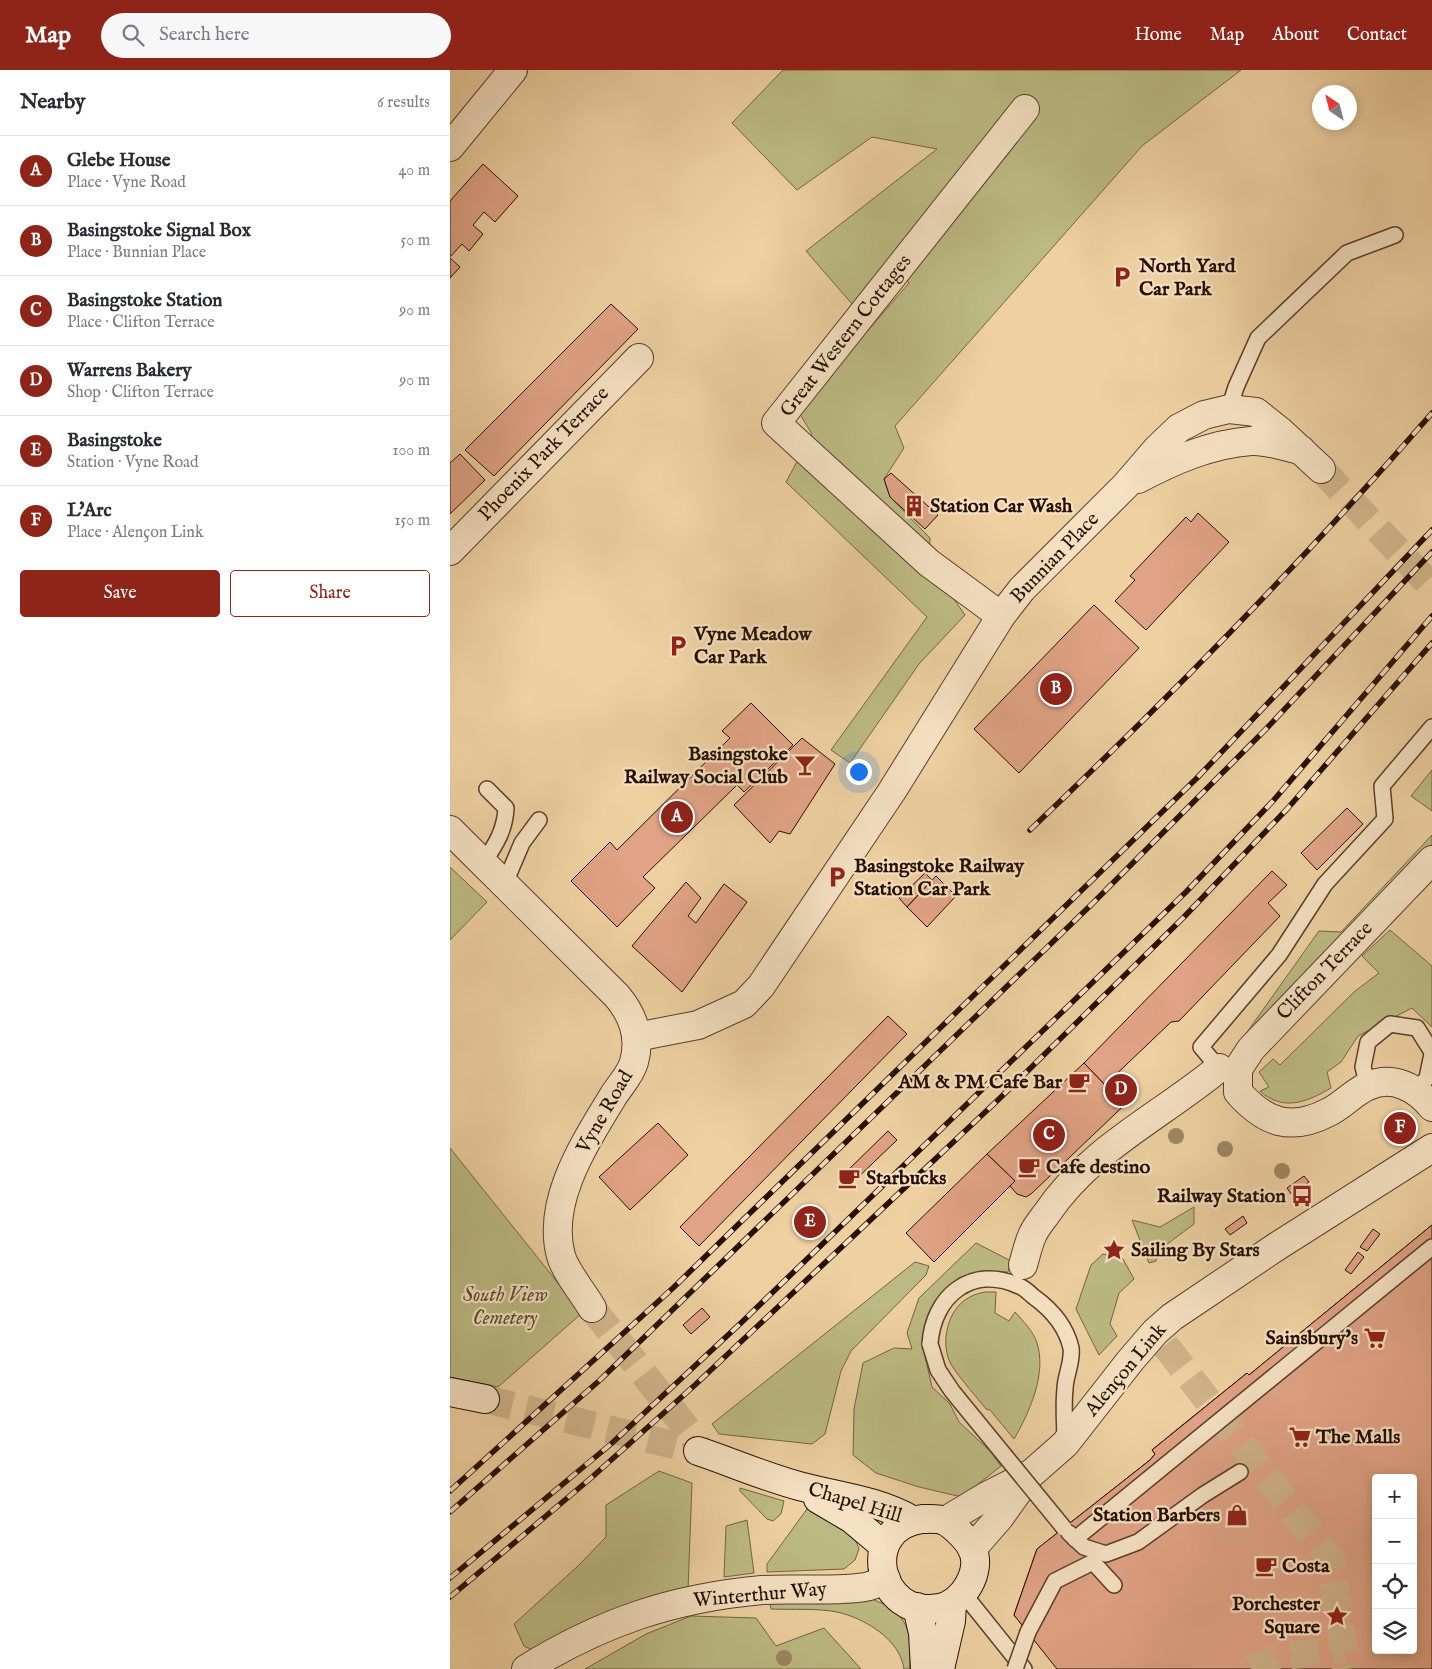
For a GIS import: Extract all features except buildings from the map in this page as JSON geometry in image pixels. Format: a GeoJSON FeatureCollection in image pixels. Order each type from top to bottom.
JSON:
{"type":"FeatureCollection","features":[{"type":"Feature","properties":{"kind":"street"},"geometry":{"type":"LineString","coordinates":[[450,147],[512,70]]}},
{"type":"Feature","properties":{"kind":"street","name":"Great Western Cottages"},"geometry":{"type":"LineString","coordinates":[[995,626],[776,423],[1025,109]]}},
{"type":"Feature","properties":{"kind":"street","name":"Phoenix Park Terrace"},"geometry":{"type":"LineString","coordinates":[[450,551],[639,358]]}},
{"type":"Feature","properties":{"kind":"street","name":"Bunnian Place"},"geometry":{"type":"LineString","coordinates":[[636,1037],[698,1025],[744,1004],[761,986],[892,791],[995,626],[1022,589],[1126,485],[1157,449],[1179,428],[1204,415],[1229,409],[1256,412],[1321,469]]}},
{"type":"Feature","properties":{"kind":"street","name":"Bunnian Place"},"geometry":{"type":"LineString","coordinates":[[1126,485],[1169,462],[1210,448],[1253,441],[1301,450]]}},
{"type":"Feature","properties":{"kind":"street","name":"Vyne Road"},"geometry":{"type":"LineString","coordinates":[[450,830],[617,996],[631,1015],[636,1037],[634,1063],[590,1134],[571,1174],[562,1203],[558,1228],[562,1258],[592,1308]]}},
{"type":"Feature","properties":{"kind":"street","name":"Clifton Terrace"},"geometry":{"type":"LineString","coordinates":[[1238,1092],[1238,1069],[1252,1049],[1432,860]]}},
{"type":"Feature","properties":{"kind":"street"},"geometry":{"type":"LineString","coordinates":[[1023,1265],[1032,1235],[1056,1198],[1086,1168],[1135,1127],[1178,1100],[1219,1068]]}},
{"type":"Feature","properties":{"kind":"street"},"geometry":{"type":"LineString","coordinates":[[1238,1092],[1254,1109],[1276,1122],[1300,1123],[1329,1112],[1368,1086],[1387,1082],[1402,1083],[1423,1099]]}},
{"type":"Feature","properties":{"kind":"street","name":"Alençon Link"},"geometry":{"type":"LineString","coordinates":[[946,1521],[985,1497],[1032,1472],[1065,1444],[1130,1361],[1155,1332],[1172,1317],[1276,1247],[1432,1148]]}},
{"type":"Feature","properties":{"kind":"street"},"geometry":{"type":"LineString","coordinates":[[450,1392],[485,1398]]}},
{"type":"Feature","properties":{"kind":"street","name":"Chapel Hill"},"geometry":{"type":"LineString","coordinates":[[698,1451],[798,1486],[900,1513],[912,1520]]}},
{"type":"Feature","properties":{"kind":"street","name":"Alençon Link"},"geometry":{"type":"LineString","coordinates":[[972,1548],[999,1518],[1032,1472]]}},
{"type":"Feature","properties":{"kind":"street","name":"Chapel Hill"},"geometry":{"type":"LineString","coordinates":[[798,1486],[852,1519],[884,1546]]}},
{"type":"Feature","properties":{"kind":"street"},"geometry":{"type":"LineString","coordinates":[[940,1669],[957,1599],[973,1575],[972,1548],[946,1521],[938,1519],[912,1520],[898,1530],[884,1546],[881,1556],[882,1569],[886,1579],[897,1598],[917,1607],[940,1608],[957,1599]]}},
{"type":"Feature","properties":{"kind":"street","name":"Winterthur Way"},"geometry":{"type":"LineString","coordinates":[[526,1669],[552,1653],[632,1615],[695,1598],[774,1589],[866,1587],[886,1579]]}},
{"type":"Feature","properties":{"kind":"street"},"geometry":{"type":"LineString","coordinates":[[917,1607],[926,1669]]}},
{"type":"Feature","properties":{"kind":"lane"},"geometry":{"type":"LineString","coordinates":[[1229,409],[1236,387],[1258,338],[1347,253],[1396,236]]}},
{"type":"Feature","properties":{"kind":"lane"},"geometry":{"type":"LineString","coordinates":[[1238,1092],[1201,1047],[1279,955],[1325,884],[1385,819],[1382,786],[1432,727]]}},
{"type":"Feature","properties":{"kind":"lane"},"geometry":{"type":"LineString","coordinates":[[484,862],[500,837],[506,820],[506,808],[487,789]]}},
{"type":"Feature","properties":{"kind":"lane"},"geometry":{"type":"LineString","coordinates":[[505,883],[522,842],[539,820]]}},
{"type":"Feature","properties":{"kind":"lane"},"geometry":{"type":"LineString","coordinates":[[1368,1086],[1364,1067],[1368,1042],[1390,1024],[1417,1028],[1432,1053],[1423,1099]]}},
{"type":"Feature","properties":{"kind":"lane"},"geometry":{"type":"LineString","coordinates":[[1075,1539],[1432,1247]]}},
{"type":"Feature","properties":{"kind":"lane"},"geometry":{"type":"LineString","coordinates":[[1065,1444],[1064,1388],[1070,1366],[1071,1349],[1060,1323],[1050,1308],[1020,1286],[996,1279],[977,1280],[962,1286],[946,1297],[937,1312],[931,1330],[930,1344],[938,1370],[952,1391],[1064,1528],[1084,1547],[1106,1554],[1138,1542],[1203,1495],[1240,1472]]}},
{"type":"Feature","properties":{"kind":"lane"},"geometry":{"type":"LineString","coordinates":[[1015,1669],[1028,1632],[1055,1581],[1093,1562],[1114,1585]]}},
{"type":"Feature","properties":{"kind":"lane"},"geometry":{"type":"LineString","coordinates":[[957,1599],[1024,1669]]}},
{"type":"Feature","properties":{"kind":"green space"},"geometry":{"type":"Polygon","coordinates":[[[783,70],[1241,70],[1142,146],[895,426],[904,448],[884,479],[890,497],[930,538],[929,563],[965,615],[919,664],[850,763],[831,750],[927,617],[786,482],[812,434],[798,411],[909,283],[892,254],[853,305],[806,251],[937,149],[872,137],[797,190],[732,123],[783,70]]]}},
{"type":"Feature","properties":{"kind":"green space"},"geometry":{"type":"Polygon","coordinates":[[[1432,770],[1432,811],[1411,796],[1432,770]]]}},
{"type":"Feature","properties":{"kind":"green space"},"geometry":{"type":"Polygon","coordinates":[[[1432,835],[1432,848],[1250,1041],[1245,1035],[1319,931],[1341,932],[1432,835]]]}},
{"type":"Feature","properties":{"kind":"green space"},"geometry":{"type":"Polygon","coordinates":[[[450,867],[487,902],[450,940],[450,867]]]}},
{"type":"Feature","properties":{"kind":"green space"},"geometry":{"type":"Polygon","coordinates":[[[1390,930],[1432,966],[1432,1027],[1412,1008],[1358,1036],[1341,1062],[1327,1072],[1331,1088],[1322,1093],[1304,1101],[1286,1103],[1277,1101],[1260,1091],[1269,1087],[1259,1072],[1273,1059],[1280,1065],[1354,992],[1379,973],[1362,956],[1390,930]]]}},
{"type":"Feature","properties":{"kind":"green space","name":"South View Cemetery"},"geometry":{"type":"Polygon","coordinates":[[[450,1148],[582,1313],[498,1387],[450,1377],[450,1148]]]}},
{"type":"Feature","properties":{"kind":"green space"},"geometry":{"type":"Polygon","coordinates":[[[1194,1207],[1194,1224],[1158,1251],[1156,1261],[1149,1263],[1132,1220],[1160,1227],[1194,1207]]]}},
{"type":"Feature","properties":{"kind":"green space"},"geometry":{"type":"Polygon","coordinates":[[[976,1243],[1011,1261],[1008,1272],[981,1274],[940,1296],[924,1352],[932,1387],[950,1404],[959,1422],[990,1451],[1001,1466],[962,1497],[919,1487],[876,1473],[853,1455],[854,1409],[863,1363],[894,1348],[912,1349],[907,1333],[919,1298],[976,1243]]]}},
{"type":"Feature","properties":{"kind":"green space"},"geometry":{"type":"Polygon","coordinates":[[[1103,1254],[1123,1259],[1134,1279],[1119,1293],[1110,1324],[1117,1336],[1099,1355],[1076,1309],[1091,1265],[1103,1254]]]}},
{"type":"Feature","properties":{"kind":"green space"},"geometry":{"type":"Polygon","coordinates":[[[915,1262],[929,1266],[926,1275],[851,1351],[841,1371],[825,1434],[812,1444],[719,1434],[712,1424],[915,1262]]]}},
{"type":"Feature","properties":{"kind":"green space"},"geometry":{"type":"Polygon","coordinates":[[[985,1292],[996,1292],[995,1313],[1009,1321],[1015,1312],[1030,1330],[1037,1343],[1040,1367],[1035,1393],[1014,1439],[990,1410],[986,1409],[956,1372],[948,1357],[946,1348],[948,1328],[956,1309],[970,1297],[985,1292]]]}},
{"type":"Feature","properties":{"kind":"green space"},"geometry":{"type":"Polygon","coordinates":[[[659,1471],[692,1483],[688,1590],[540,1654],[524,1646],[514,1624],[578,1566],[606,1537],[606,1505],[659,1471]]]}},
{"type":"Feature","properties":{"kind":"green space"},"geometry":{"type":"Polygon","coordinates":[[[740,1488],[784,1501],[781,1514],[773,1521],[767,1519],[740,1491],[740,1488]]]}},
{"type":"Feature","properties":{"kind":"green space"},"geometry":{"type":"Polygon","coordinates":[[[807,1509],[832,1519],[845,1527],[859,1549],[855,1560],[844,1569],[767,1572],[767,1564],[807,1509]]]}},
{"type":"Feature","properties":{"kind":"green space"},"geometry":{"type":"Polygon","coordinates":[[[747,1520],[754,1573],[724,1577],[726,1526],[747,1520]]]}},
{"type":"Feature","properties":{"kind":"green space"},"geometry":{"type":"Polygon","coordinates":[[[872,1599],[892,1608],[904,1622],[909,1637],[911,1653],[909,1669],[904,1669],[896,1648],[888,1639],[858,1619],[829,1611],[771,1609],[770,1603],[872,1599]]]}},
{"type":"Feature","properties":{"kind":"green space"},"geometry":{"type":"Polygon","coordinates":[[[691,1616],[756,1618],[776,1646],[824,1628],[861,1669],[585,1669],[646,1634],[691,1616]]]}},
{"type":"Feature","properties":{"kind":"tunnel"},"geometry":{"type":"LineString","coordinates":[[1321,469],[1432,587]]}},
{"type":"Feature","properties":{"kind":"tunnel"},"geometry":{"type":"LineString","coordinates":[[592,1308],[695,1439],[698,1451]]}},
{"type":"Feature","properties":{"kind":"tunnel"},"geometry":{"type":"LineString","coordinates":[[1165,1345],[1331,1560],[1346,1669]]}},
{"type":"Feature","properties":{"kind":"tunnel"},"geometry":{"type":"LineString","coordinates":[[485,1399],[698,1451]]}},
{"type":"Feature","properties":{"kind":"tunnel"},"geometry":{"type":"LineString","coordinates":[[1251,1669],[1284,1656],[1344,1649]]}},
{"type":"Feature","properties":{"kind":"railway"},"geometry":{"type":"LineString","coordinates":[[1030,830],[1236,626],[1335,521],[1432,413]]}},
{"type":"Feature","properties":{"kind":"railway"},"geometry":{"type":"LineString","coordinates":[[450,1491],[673,1288],[1197,778],[1432,530]]}},
{"type":"Feature","properties":{"kind":"railway"},"geometry":{"type":"LineString","coordinates":[[450,1512],[600,1380],[1093,903],[1267,728],[1432,552]]}},
{"type":"Feature","properties":{"kind":"railway"},"geometry":{"type":"LineString","coordinates":[[450,1578],[611,1444],[742,1322],[1186,892],[1273,801],[1432,616]]}},
{"type":"Feature","properties":{"kind":"railway"},"geometry":{"type":"LineString","coordinates":[[450,1597],[591,1478],[695,1385],[998,1100],[1184,917],[1288,808],[1432,643]]}},
{"type":"Feature","properties":{"kind":"place","name":"North Yard Car Park"},"geometry":{"type":"Point","coordinates":[1122,277]}},
{"type":"Feature","properties":{"kind":"place","name":"Station Car Wash"},"geometry":{"type":"Point","coordinates":[914,506]}},
{"type":"Feature","properties":{"kind":"place","name":"Vyne Meadow Car Park"},"geometry":{"type":"Point","coordinates":[678,646]}},
{"type":"Feature","properties":{"kind":"place","name":"Basingstoke Signal Box"},"geometry":{"type":"Point","coordinates":[1056,689]}},
{"type":"Feature","properties":{"kind":"place","name":"Basingstoke Railway Social Club"},"geometry":{"type":"Point","coordinates":[805,765]}},
{"type":"Feature","properties":{"kind":"place","name":"Glebe House"},"geometry":{"type":"Point","coordinates":[677,817]}},
{"type":"Feature","properties":{"kind":"place","name":"Basingstoke Railway Station Car Park"},"geometry":{"type":"Point","coordinates":[837,877]}},
{"type":"Feature","properties":{"kind":"place","name":"AM & PM Cafe Bar"},"geometry":{"type":"Point","coordinates":[1079,1082]}},
{"type":"Feature","properties":{"kind":"place","name":"Warrens Bakery"},"geometry":{"type":"Point","coordinates":[1121,1090]}},
{"type":"Feature","properties":{"kind":"place","name":"L'Arc"},"geometry":{"type":"Point","coordinates":[1400,1128]}},
{"type":"Feature","properties":{"kind":"place","name":"Basingstoke Station"},"geometry":{"type":"Point","coordinates":[1049,1135]}},
{"type":"Feature","properties":{"kind":"place","name":"Cafe destino"},"geometry":{"type":"Point","coordinates":[1029,1167]}},
{"type":"Feature","properties":{"kind":"place","name":"Starbucks"},"geometry":{"type":"Point","coordinates":[849,1178]}},
{"type":"Feature","properties":{"kind":"place","name":"Railway Station"},"geometry":{"type":"Point","coordinates":[1302,1196]}},
{"type":"Feature","properties":{"kind":"place","name":"Basingstoke"},"geometry":{"type":"Point","coordinates":[810,1222]}},
{"type":"Feature","properties":{"kind":"place","name":"Sailing By Stars"},"geometry":{"type":"Point","coordinates":[1114,1250]}},
{"type":"Feature","properties":{"kind":"place","name":"Sainsbury's"},"geometry":{"type":"Point","coordinates":[1375,1338]}},
{"type":"Feature","properties":{"kind":"place","name":"The Malls"},"geometry":{"type":"Point","coordinates":[1300,1437]}},
{"type":"Feature","properties":{"kind":"place","name":"Station Barbers"},"geometry":{"type":"Point","coordinates":[1237,1515]}},
{"type":"Feature","properties":{"kind":"place","name":"Costa"},"geometry":{"type":"Point","coordinates":[1266,1566]}},
{"type":"Feature","properties":{"kind":"place","name":"Porchester Square"},"geometry":{"type":"Point","coordinates":[1337,1616]}}]}
